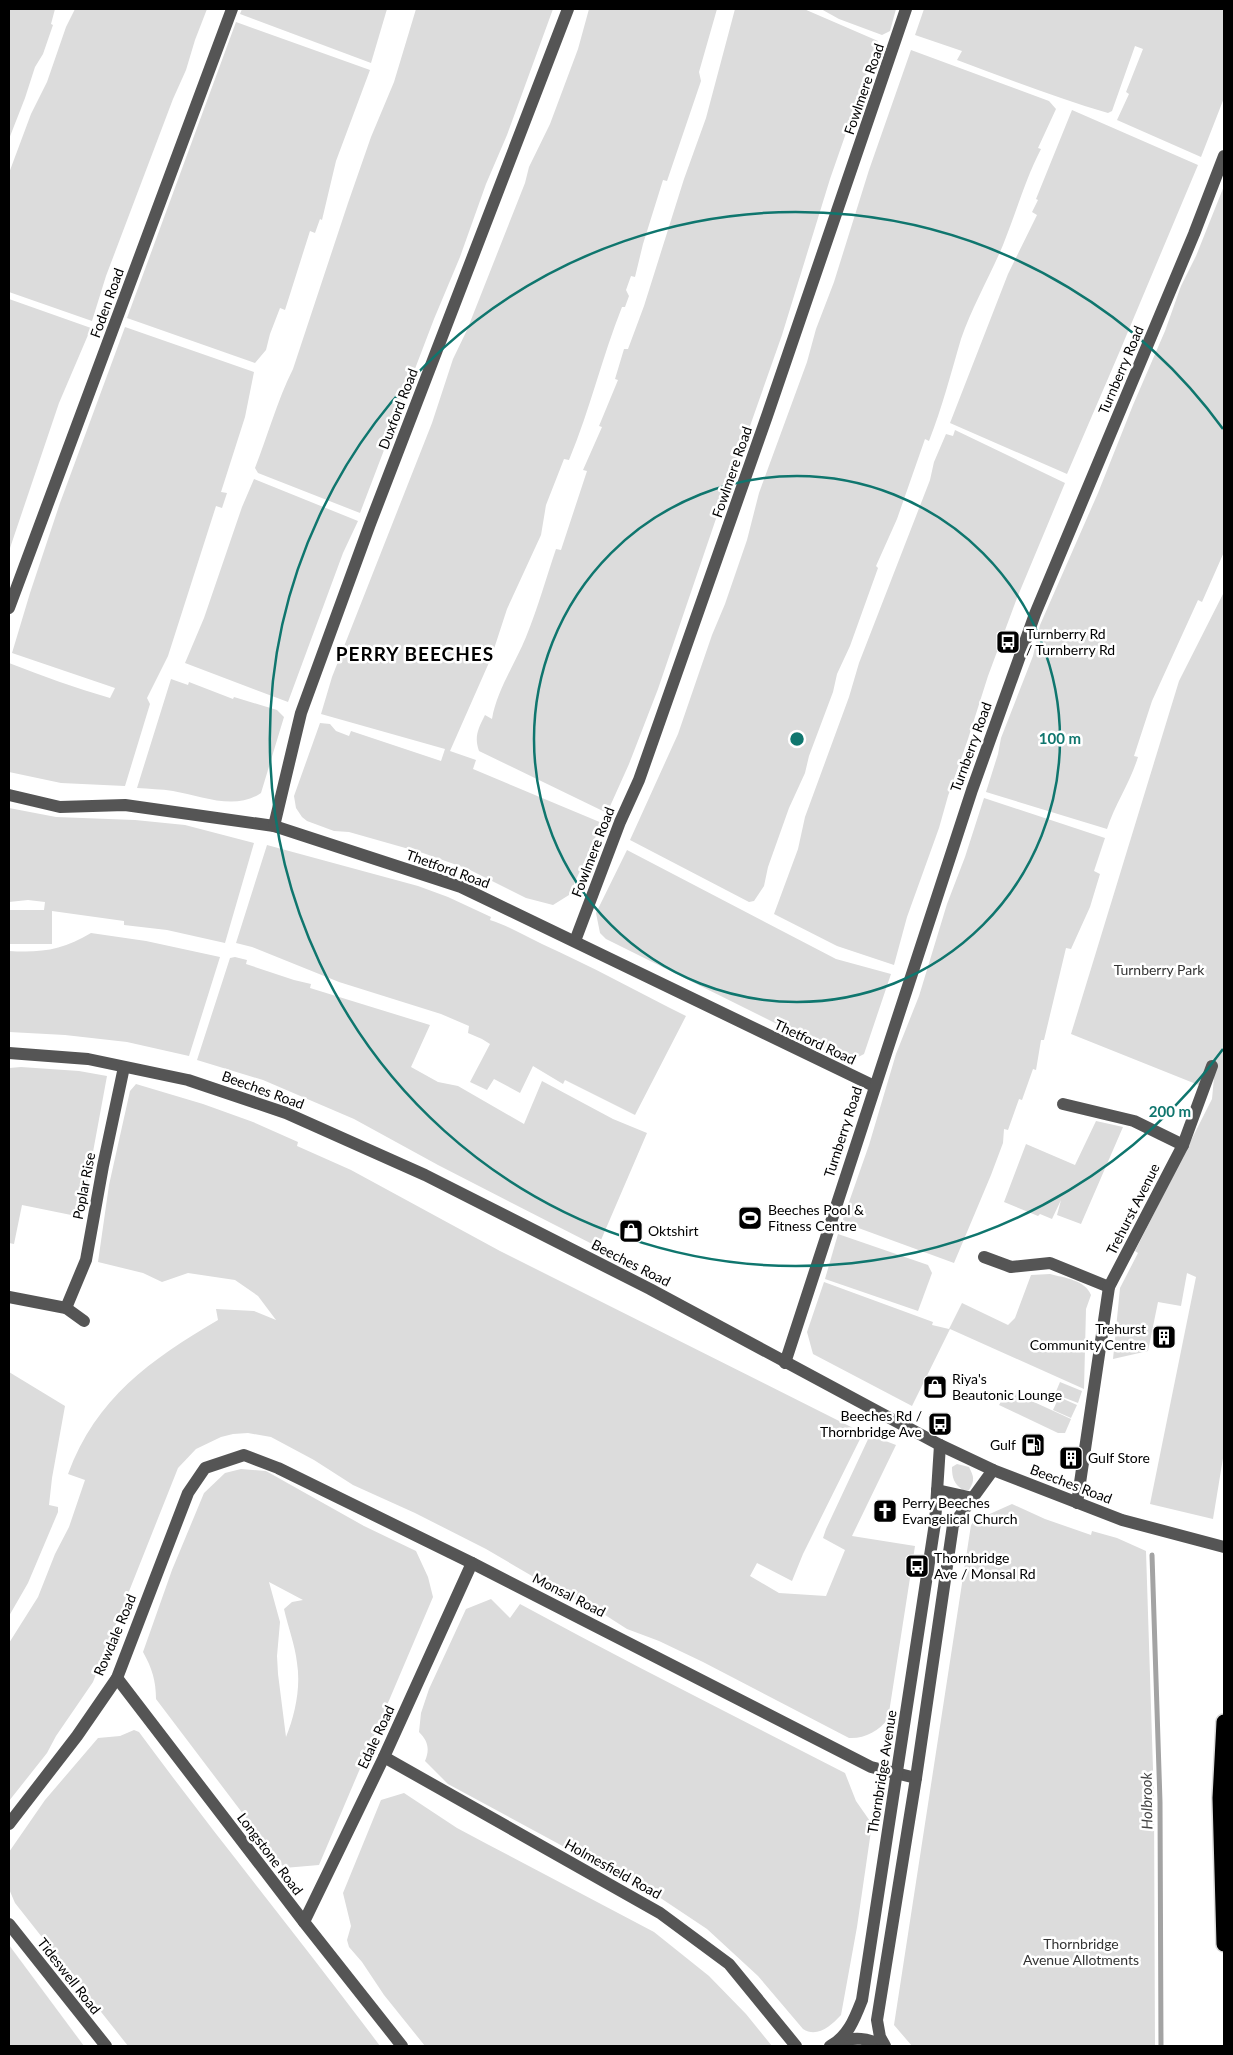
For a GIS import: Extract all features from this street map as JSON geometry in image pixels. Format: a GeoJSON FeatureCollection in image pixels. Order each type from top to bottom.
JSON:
{"type":"FeatureCollection","features":[{"type":"Feature","properties":{"kind":"highway"},"geometry":{"type":"LineString","coordinates":[[1224,1722],[1220,1798],[1224,1944]]}},
{"type":"Feature","properties":{"kind":"street","name":"Foden Road"},"geometry":{"type":"LineString","coordinates":[[9,608],[232,9]]}},
{"type":"Feature","properties":{"kind":"street","name":"Duxford Road"},"geometry":{"type":"LineString","coordinates":[[274,826],[302,713],[374,515],[568,9]]}},
{"type":"Feature","properties":{"kind":"street","name":"Fowlmere Road"},"geometry":{"type":"LineString","coordinates":[[575,941],[620,822],[639,780],[767,416],[906,9]]}},
{"type":"Feature","properties":{"kind":"street","name":"Turnberry Road"},"geometry":{"type":"LineString","coordinates":[[785,1363],[972,790],[1035,614],[1190,243],[1224,156]]}},
{"type":"Feature","properties":{"kind":"street","name":"Thetford Road"},"geometry":{"type":"LineString","coordinates":[[9,795],[60,807],[125,805],[274,826],[461,887],[874,1086]]}},
{"type":"Feature","properties":{"kind":"street","name":"Beeches Road"},"geometry":{"type":"LineString","coordinates":[[9,1053],[88,1059],[188,1080],[295,1116],[434,1179],[650,1290],[940,1445],[993,1470],[1122,1520],[1224,1547]]}},
{"type":"Feature","properties":{"kind":"street","name":"Trehurst Avenue"},"geometry":{"type":"LineString","coordinates":[[1077,1503],[1109,1287],[1183,1145],[1212,1066]]}},
{"type":"Feature","properties":{"kind":"street","name":"Poplar Rise"},"geometry":{"type":"LineString","coordinates":[[66,1308],[86,1260],[124,1067]]}},
{"type":"Feature","properties":{"kind":"street"},"geometry":{"type":"LineString","coordinates":[[1063,1104],[1134,1121],[1183,1145]]}},
{"type":"Feature","properties":{"kind":"street"},"geometry":{"type":"LineString","coordinates":[[984,1257],[1011,1266],[1050,1263],[1109,1287]]}},
{"type":"Feature","properties":{"kind":"street"},"geometry":{"type":"LineString","coordinates":[[9,1297],[66,1308],[84,1321]]}},
{"type":"Feature","properties":{"kind":"street","name":"Thornbridge Avenue"},"geometry":{"type":"LineString","coordinates":[[833,2044],[850,2028],[862,2000],[935,1523],[940,1445]]}},
{"type":"Feature","properties":{"kind":"street","name":"Monsal Road"},"geometry":{"type":"LineString","coordinates":[[206,1468],[244,1455],[278,1468],[472,1563],[870,1767],[897,1775],[916,1778]]}},
{"type":"Feature","properties":{"kind":"street","name":"Rowdale Road"},"geometry":{"type":"LineString","coordinates":[[9,1824],[77,1736],[116,1678],[188,1493],[206,1468]]}},
{"type":"Feature","properties":{"kind":"street"},"geometry":{"type":"LineString","coordinates":[[885,2046],[878,2029],[878,2020],[953,1525],[993,1470]]}},
{"type":"Feature","properties":{"kind":"street"},"geometry":{"type":"LineString","coordinates":[[937,1490],[973,1498]]}},
{"type":"Feature","properties":{"kind":"street","name":"Edale Road"},"geometry":{"type":"LineString","coordinates":[[304,1922],[384,1757],[472,1563]]}},
{"type":"Feature","properties":{"kind":"street","name":"Longstone Road"},"geometry":{"type":"LineString","coordinates":[[116,1678],[402,2046]]}},
{"type":"Feature","properties":{"kind":"street","name":"Holmesfield Road"},"geometry":{"type":"LineString","coordinates":[[384,1757],[660,1913],[729,1964],[796,2046]]}},
{"type":"Feature","properties":{"kind":"street","name":"Tideswell Road"},"geometry":{"type":"LineString","coordinates":[[9,1924],[106,2046]]}},
{"type":"Feature","properties":{"kind":"street"},"geometry":{"type":"LineString","coordinates":[[833,2044],[857,2038],[866,2039],[885,2046]]}},
{"type":"Feature","properties":{"kind":"green space"},"geometry":{"type":"Polygon","coordinates":[[[9,9],[55,9],[51,24],[53,25],[43,54],[35,67],[9,139],[9,9]]]}},
{"type":"Feature","properties":{"kind":"green space"},"geometry":{"type":"Polygon","coordinates":[[[75,9],[207,9],[186,70],[173,99],[106,276],[92,321],[9,292],[9,173],[31,114],[47,82],[66,27],[75,9]]]}},
{"type":"Feature","properties":{"kind":"green space"},"geometry":{"type":"Polygon","coordinates":[[[242,9],[387,9],[371,63],[240,14],[242,9]]]}},
{"type":"Feature","properties":{"kind":"green space"},"geometry":{"type":"Polygon","coordinates":[[[416,9],[553,9],[507,135],[486,184],[460,257],[434,319],[360,513],[258,473],[255,468],[277,406],[293,369],[371,137],[394,82],[416,9]]]}},
{"type":"Feature","properties":{"kind":"green space"},"geometry":{"type":"Polygon","coordinates":[[[589,9],[717,9],[699,72],[701,81],[667,181],[663,180],[635,277],[631,276],[626,290],[629,296],[625,307],[622,307],[615,326],[569,460],[564,459],[546,505],[541,535],[507,609],[491,658],[450,751],[476,760],[473,769],[602,823],[569,895],[553,905],[526,898],[468,869],[423,853],[349,832],[334,831],[307,821],[296,808],[294,796],[320,723],[330,724],[336,731],[349,736],[351,731],[441,761],[445,749],[321,714],[332,677],[432,423],[453,359],[467,330],[525,183],[529,167],[550,124],[578,49],[589,9]]]}},
{"type":"Feature","properties":{"kind":"green space"},"geometry":{"type":"Polygon","coordinates":[[[735,9],[804,9],[878,41],[830,179],[782,335],[721,504],[658,689],[629,764],[607,813],[479,751],[478,733],[485,715],[492,719],[502,687],[530,626],[556,549],[561,550],[587,471],[583,470],[602,427],[599,426],[618,380],[615,379],[624,349],[628,349],[644,306],[684,179],[706,118],[735,9]]]}},
{"type":"Feature","properties":{"kind":"green space"},"geometry":{"type":"Polygon","coordinates":[[[821,9],[896,9],[890,31],[882,35],[839,19],[821,9]]]}},
{"type":"Feature","properties":{"kind":"green space"},"geometry":{"type":"Polygon","coordinates":[[[924,9],[1224,9],[1224,98],[1201,157],[1117,120],[1129,94],[1126,92],[1143,49],[1135,46],[1112,111],[1108,113],[1051,95],[957,60],[962,51],[915,35],[924,9]]]}},
{"type":"Feature","properties":{"kind":"green space"},"geometry":{"type":"Polygon","coordinates":[[[236,22],[370,70],[336,161],[322,220],[320,219],[315,233],[310,231],[285,310],[280,308],[266,350],[255,363],[127,318],[236,22]]]}},
{"type":"Feature","properties":{"kind":"green space"},"geometry":{"type":"Polygon","coordinates":[[[911,50],[1049,101],[1056,109],[1038,148],[1041,149],[1025,185],[1003,245],[965,327],[934,429],[929,441],[925,439],[897,519],[876,566],[878,568],[850,646],[837,674],[833,692],[809,756],[805,773],[789,808],[768,867],[764,886],[754,901],[749,902],[630,840],[678,734],[712,635],[725,604],[747,540],[759,493],[807,362],[816,329],[834,282],[869,170],[911,50]]]}},
{"type":"Feature","properties":{"kind":"green space"},"geometry":{"type":"Polygon","coordinates":[[[1072,110],[1198,165],[1067,474],[950,423],[1008,274],[1037,215],[1032,212],[1038,200],[1036,199],[1072,110]]]}},
{"type":"Feature","properties":{"kind":"green space"},"geometry":{"type":"Polygon","coordinates":[[[1224,186],[1224,552],[1202,602],[1198,600],[1152,701],[1134,756],[1138,757],[1135,767],[1107,829],[986,792],[1001,738],[1033,656],[1040,625],[1098,493],[1165,331],[1181,286],[1196,256],[1224,186]]]}},
{"type":"Feature","properties":{"kind":"green space"},"geometry":{"type":"Polygon","coordinates":[[[9,299],[91,328],[59,403],[9,551],[9,299]]]}},
{"type":"Feature","properties":{"kind":"green space"},"geometry":{"type":"Polygon","coordinates":[[[125,327],[254,372],[245,417],[221,492],[227,493],[222,508],[216,506],[168,656],[147,698],[150,704],[125,786],[61,783],[9,772],[9,663],[59,682],[110,698],[115,688],[12,653],[60,503],[125,327]]]}},
{"type":"Feature","properties":{"kind":"green space"},"geometry":{"type":"Polygon","coordinates":[[[955,430],[1065,483],[1017,598],[988,676],[939,828],[907,917],[894,965],[837,946],[774,914],[798,849],[805,817],[849,697],[859,663],[930,480],[934,462],[946,434],[953,436],[955,430]]]}},
{"type":"Feature","properties":{"kind":"green space"},"geometry":{"type":"Polygon","coordinates":[[[254,479],[358,521],[343,553],[288,702],[185,663],[204,618],[242,507],[254,479]]]}},
{"type":"Feature","properties":{"kind":"green space","name":"Turnberry Park"},"geometry":{"type":"Polygon","coordinates":[[[1224,592],[1224,1452],[1213,1519],[1150,1504],[1196,1277],[1187,1273],[1181,1306],[1158,1302],[1148,1351],[1113,1359],[1120,1288],[1138,1253],[1135,1251],[1212,1099],[1215,1067],[1201,1086],[1071,1034],[1179,681],[1224,592]]]}},
{"type":"Feature","properties":{"kind":"green space"},"geometry":{"type":"Polygon","coordinates":[[[171,679],[188,685],[189,682],[233,699],[234,697],[277,710],[284,717],[261,793],[251,798],[229,802],[160,789],[137,788],[171,679]]]}},
{"type":"Feature","properties":{"kind":"green space"},"geometry":{"type":"Polygon","coordinates":[[[984,798],[1105,838],[1094,871],[1100,874],[1090,907],[1071,949],[1066,948],[1044,1040],[1041,1040],[1036,1070],[1033,1069],[1022,1100],[1019,1099],[1008,1130],[1004,1129],[1003,1143],[954,1263],[842,1222],[869,1145],[896,1054],[919,996],[947,904],[965,857],[984,798]]]}},
{"type":"Feature","properties":{"kind":"green space"},"geometry":{"type":"Polygon","coordinates":[[[9,808],[56,817],[135,820],[185,825],[254,843],[225,943],[167,930],[124,925],[124,921],[52,911],[52,944],[9,944],[9,910],[44,910],[45,902],[28,900],[9,902],[9,808]]]}},
{"type":"Feature","properties":{"kind":"green space"},"geometry":{"type":"Polygon","coordinates":[[[267,845],[418,886],[448,897],[491,917],[490,920],[578,961],[686,1016],[635,1115],[565,1080],[563,1084],[533,1066],[520,1093],[494,1079],[487,1090],[470,1082],[490,1044],[468,1033],[469,1026],[441,1014],[339,982],[252,947],[236,943],[267,845]]]}},
{"type":"Feature","properties":{"kind":"green space"},"geometry":{"type":"Polygon","coordinates":[[[627,850],[836,959],[891,974],[864,1054],[848,1060],[836,1058],[811,1041],[606,939],[600,933],[596,913],[627,850]]]}},
{"type":"Feature","properties":{"kind":"green space"},"geometry":{"type":"Polygon","coordinates":[[[91,933],[146,941],[220,957],[189,1056],[127,1042],[65,1035],[9,1032],[9,951],[42,951],[61,947],[91,933]]]}},
{"type":"Feature","properties":{"kind":"green space"},"geometry":{"type":"Polygon","coordinates":[[[235,957],[247,960],[246,964],[311,984],[310,988],[430,1025],[411,1067],[438,1082],[458,1086],[524,1124],[542,1081],[613,1119],[647,1133],[598,1247],[438,1165],[354,1119],[263,1080],[197,1060],[230,958],[235,957]]]}},
{"type":"Feature","properties":{"kind":"green space"},"geometry":{"type":"Polygon","coordinates":[[[21,1067],[79,1071],[107,1076],[81,1217],[22,1205],[14,1244],[9,1243],[9,1068],[21,1067]]]}},
{"type":"Feature","properties":{"kind":"green space"},"geometry":{"type":"Polygon","coordinates":[[[136,1084],[203,1104],[253,1122],[298,1142],[297,1146],[351,1170],[500,1251],[863,1433],[803,1554],[792,1581],[757,1563],[750,1576],[779,1593],[826,1596],[845,1550],[823,1538],[826,1529],[870,1435],[896,1445],[852,1536],[915,1546],[888,1719],[876,1731],[866,1736],[849,1738],[703,1662],[659,1641],[627,1629],[602,1613],[556,1590],[486,1549],[415,1513],[353,1485],[314,1460],[271,1437],[248,1433],[233,1434],[221,1437],[196,1449],[178,1468],[93,1682],[56,1736],[47,1753],[9,1801],[9,1643],[38,1597],[55,1554],[69,1527],[85,1480],[68,1474],[80,1447],[110,1402],[148,1366],[218,1320],[216,1309],[254,1311],[276,1320],[258,1296],[235,1280],[188,1273],[162,1282],[143,1273],[98,1262],[109,1185],[130,1091],[136,1084]]]}},
{"type":"Feature","properties":{"kind":"green space"},"geometry":{"type":"Polygon","coordinates":[[[1096,1121],[1123,1127],[1081,1224],[1057,1215],[1061,1200],[1052,1219],[1040,1214],[1038,1216],[1004,1202],[1026,1144],[1075,1165],[1096,1121]]]}},
{"type":"Feature","properties":{"kind":"green space"},"geometry":{"type":"Polygon","coordinates":[[[838,1234],[928,1265],[932,1273],[918,1311],[825,1279],[838,1234]]]}},
{"type":"Feature","properties":{"kind":"green space"},"geometry":{"type":"Polygon","coordinates":[[[1050,1274],[1068,1278],[1079,1283],[1091,1295],[1086,1309],[1084,1389],[950,1329],[912,1406],[813,1354],[807,1332],[824,1282],[933,1322],[932,1325],[949,1329],[962,1303],[1008,1325],[1015,1318],[1031,1275],[1050,1274]]]}},
{"type":"Feature","properties":{"kind":"green space"},"geometry":{"type":"Polygon","coordinates":[[[9,1372],[65,1406],[49,1505],[58,1507],[58,1512],[28,1583],[9,1616],[9,1372]]]}},
{"type":"Feature","properties":{"kind":"green space"},"geometry":{"type":"Polygon","coordinates":[[[1060,1382],[1082,1391],[1078,1403],[1055,1394],[1060,1382]]]}},
{"type":"Feature","properties":{"kind":"green space"},"geometry":{"type":"Polygon","coordinates":[[[1008,1390],[1071,1419],[1065,1433],[1058,1433],[999,1405],[1008,1390]]]}},
{"type":"Feature","properties":{"kind":"green space"},"geometry":{"type":"Polygon","coordinates":[[[1059,1397],[1077,1405],[1071,1418],[1053,1410],[1059,1397]]]}},
{"type":"Feature","properties":{"kind":"green space"},"geometry":{"type":"Polygon","coordinates":[[[957,1464],[969,1467],[971,1470],[973,1481],[969,1490],[963,1490],[954,1480],[952,1467],[957,1464]]]}},
{"type":"Feature","properties":{"kind":"green space"},"geometry":{"type":"Polygon","coordinates":[[[241,1469],[266,1471],[364,1526],[416,1551],[428,1577],[433,1597],[319,1865],[284,1868],[156,1699],[153,1675],[143,1652],[172,1570],[204,1493],[225,1473],[241,1469]],[[269,1582],[280,1622],[277,1656],[286,1737],[292,1720],[298,1691],[298,1672],[296,1656],[284,1609],[292,1602],[303,1600],[269,1582]]]}},
{"type":"Feature","properties":{"kind":"green space","name":"Thornbridge Avenue Allotments"},"geometry":{"type":"Polygon","coordinates":[[[1012,1504],[1045,1519],[1091,1535],[1092,1531],[1117,1538],[1146,1551],[1154,1800],[1155,2046],[912,2046],[894,2025],[971,1525],[974,1521],[1012,1504]]]}},
{"type":"Feature","properties":{"kind":"green space"},"geometry":{"type":"Polygon","coordinates":[[[491,1599],[510,1618],[520,1604],[845,1773],[856,1801],[872,1824],[857,1927],[841,2015],[833,2023],[824,2030],[819,2031],[813,2032],[803,2029],[758,1976],[707,1929],[641,1885],[594,1863],[448,1784],[425,1761],[427,1745],[419,1732],[421,1713],[429,1689],[466,1609],[491,1599]]]}},
{"type":"Feature","properties":{"kind":"green space"},"geometry":{"type":"Polygon","coordinates":[[[134,1730],[139,1732],[380,2046],[128,2046],[15,1903],[9,1889],[9,1852],[45,1800],[98,1738],[120,1736],[134,1730]]]}},
{"type":"Feature","properties":{"kind":"green space"},"geometry":{"type":"Polygon","coordinates":[[[404,1793],[457,1828],[654,1932],[709,1976],[746,2014],[772,2046],[425,2046],[349,1947],[347,1940],[351,1926],[343,1893],[381,1800],[404,1793]]]}},
{"type":"Feature","properties":{"kind":"green space"},"geometry":{"type":"Polygon","coordinates":[[[9,1945],[84,2046],[9,2046],[9,1945]]]}},
{"type":"Feature","properties":{"kind":"waterway","name":"Holbrook"},"geometry":{"type":"LineString","coordinates":[[1152,1555],[1160,1802],[1161,2046]]}},
{"type":"Feature","properties":{"kind":"place","name":"Turnberry Rd / Turnberry Rd"},"geometry":{"type":"Point","coordinates":[1008,642]}},
{"type":"Feature","properties":{"kind":"place","name":"Beeches Pool & Fitness Centre"},"geometry":{"type":"Point","coordinates":[750,1218]}},
{"type":"Feature","properties":{"kind":"place","name":"Oktshirt"},"geometry":{"type":"Point","coordinates":[631,1231]}},
{"type":"Feature","properties":{"kind":"place","name":"Trehurst Community Centre"},"geometry":{"type":"Point","coordinates":[1164,1337]}},
{"type":"Feature","properties":{"kind":"place","name":"Riya's Beautonic Lounge"},"geometry":{"type":"Point","coordinates":[935,1387]}},
{"type":"Feature","properties":{"kind":"place","name":"Beeches Rd / Thornbridge Ave"},"geometry":{"type":"Point","coordinates":[940,1424]}},
{"type":"Feature","properties":{"kind":"place","name":"Gulf"},"geometry":{"type":"Point","coordinates":[1033,1445]}},
{"type":"Feature","properties":{"kind":"place","name":"Gulf Store"},"geometry":{"type":"Point","coordinates":[1071,1458]}},
{"type":"Feature","properties":{"kind":"place","name":"Perry Beeches Evangelical Church"},"geometry":{"type":"Point","coordinates":[885,1511]}},
{"type":"Feature","properties":{"kind":"place","name":"Thornbridge Ave / Monsal Rd"},"geometry":{"type":"Point","coordinates":[917,1566]}},
{"type":"Feature","properties":{"kind":"district","name":"PERRY BEECHES"},"geometry":{"type":"Point","coordinates":[415,654]}}]}
